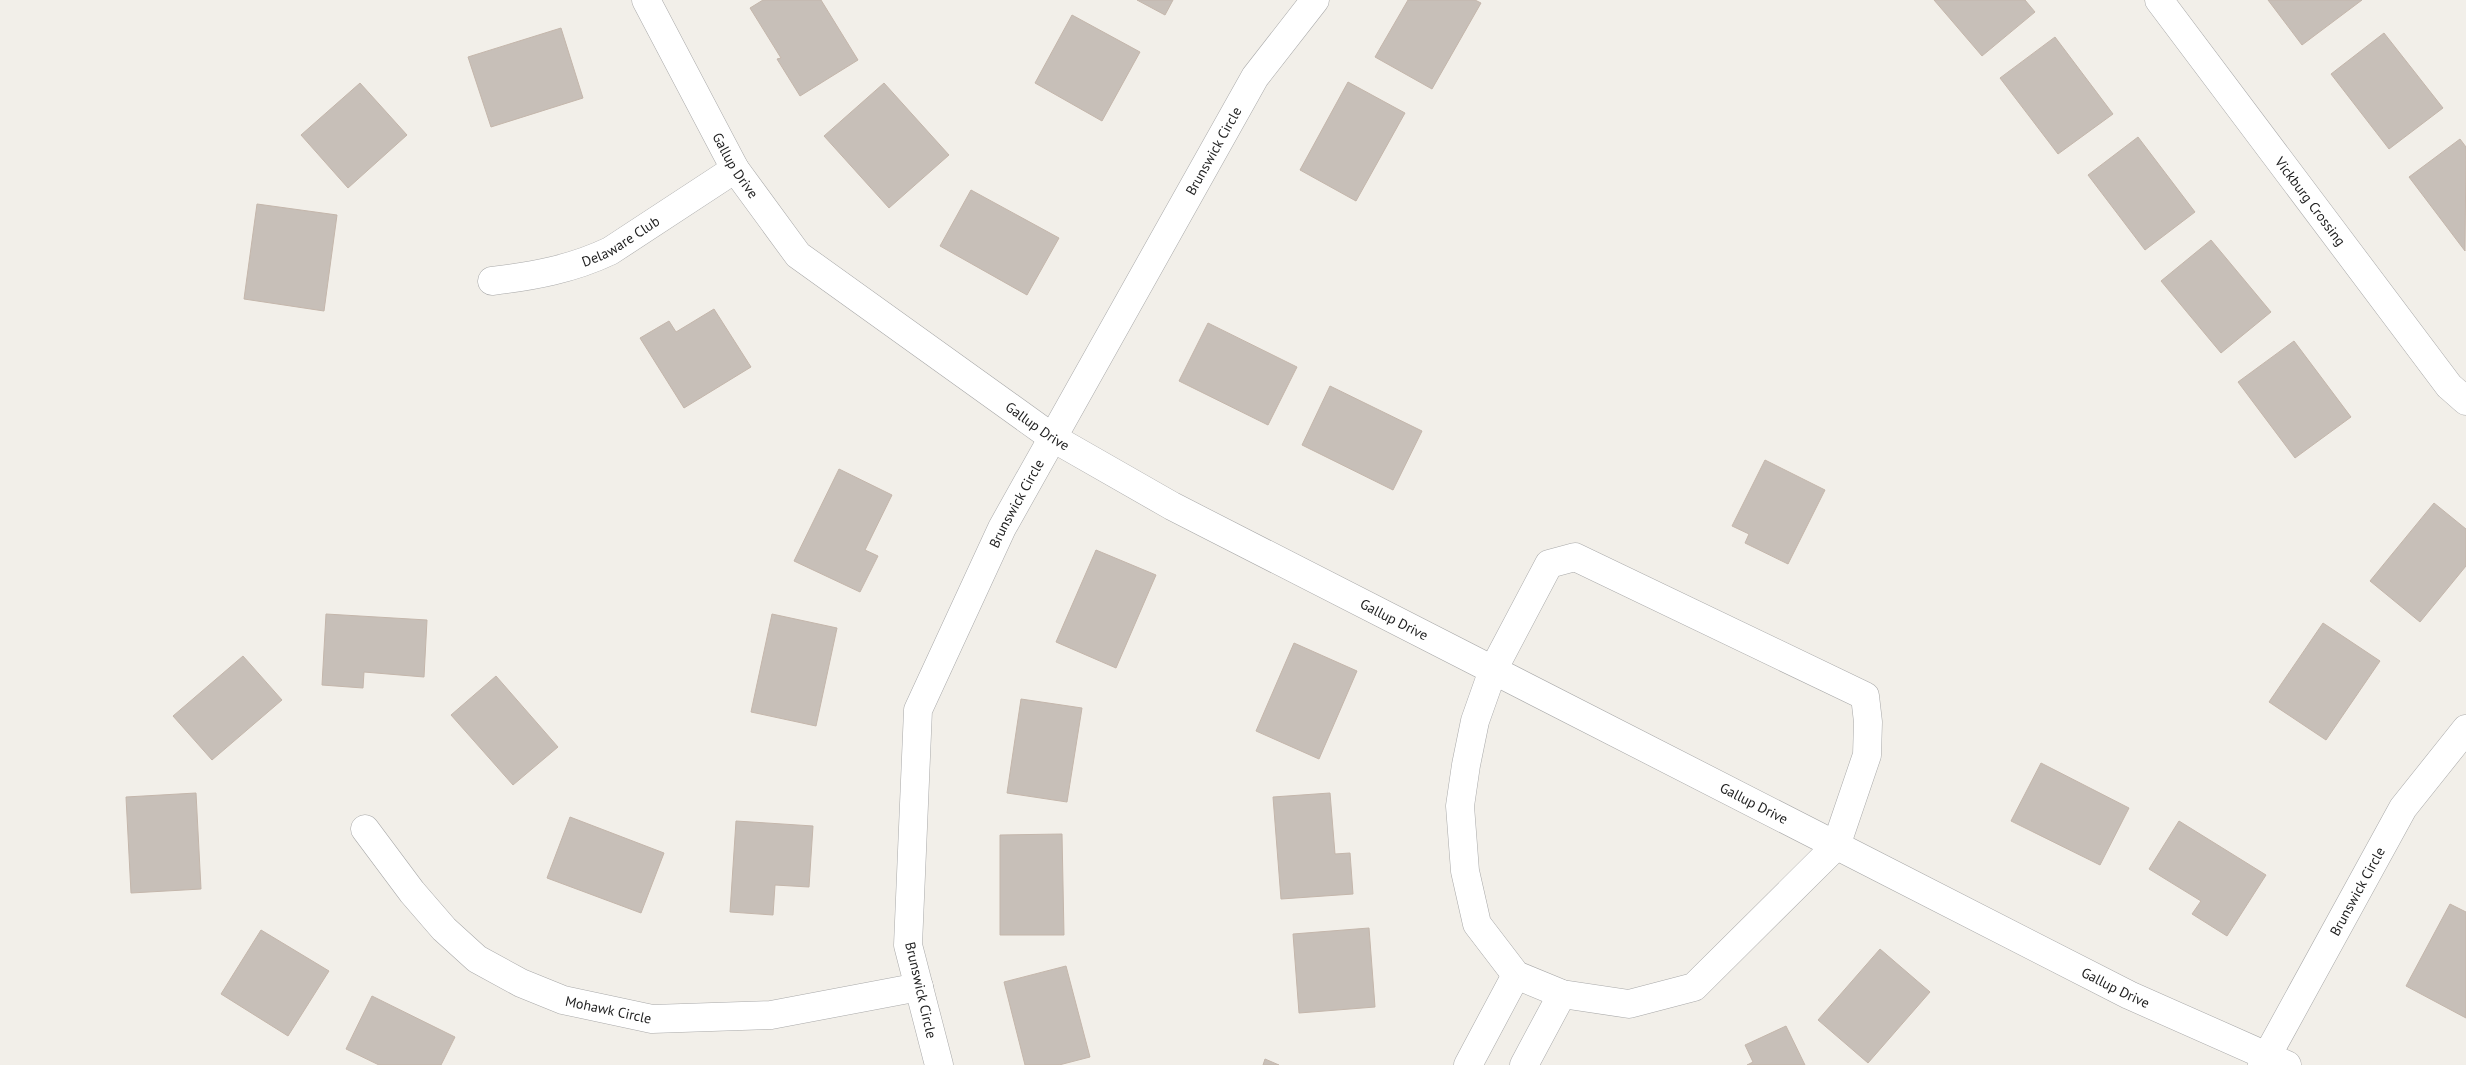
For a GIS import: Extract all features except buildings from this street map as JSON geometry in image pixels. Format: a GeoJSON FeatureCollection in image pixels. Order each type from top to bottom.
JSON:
{"type":"FeatureCollection","features":[{"type":"Feature","properties":{"kind":"street","name":"Gallup Drive"},"geometry":{"type":"LineString","coordinates":[[646,0],[735,169],[798,255],[1053,438],[1172,506],[1836,846],[2128,995],[2272,1062]]}},
{"type":"Feature","properties":{"kind":"street","name":"Brunswick Circle"},"geometry":{"type":"LineString","coordinates":[[939,1065],[908,945],[918,710],[1002,528],[1255,77],[1315,0]]}},
{"type":"Feature","properties":{"kind":"street","name":"Vickburg Crossing"},"geometry":{"type":"LineString","coordinates":[[2159,0],[2449,386],[2466,401]]}},
{"type":"Feature","properties":{"kind":"street","name":"Delaware Club"},"geometry":{"type":"LineString","coordinates":[[492,282],[542,274],[589,261],[610,250],[735,169]]}},
{"type":"Feature","properties":{"kind":"street"},"geometry":{"type":"LineString","coordinates":[[1575,558],[1865,696],[1868,722],[1867,755],[1836,846],[1694,987],[1629,1004],[1562,994],[1516,975],[1477,924],[1465,872],[1460,806],[1475,721],[1493,670],[1549,564],[1575,558]]}},
{"type":"Feature","properties":{"kind":"street","name":"Brunswick Circle"},"geometry":{"type":"LineString","coordinates":[[2272,1062],[2403,808],[2466,729]]}},
{"type":"Feature","properties":{"kind":"street","name":"Mohawk Circle"},"geometry":{"type":"LineString","coordinates":[[365,829],[412,892],[444,929],[477,959],[521,983],[563,1000],[652,1019],[771,1015],[919,987]]}},
{"type":"Feature","properties":{"kind":"street"},"geometry":{"type":"LineString","coordinates":[[1468,1065],[1516,975]]}},
{"type":"Feature","properties":{"kind":"street"},"geometry":{"type":"LineString","coordinates":[[1524,1065],[1562,994]]}}]}
